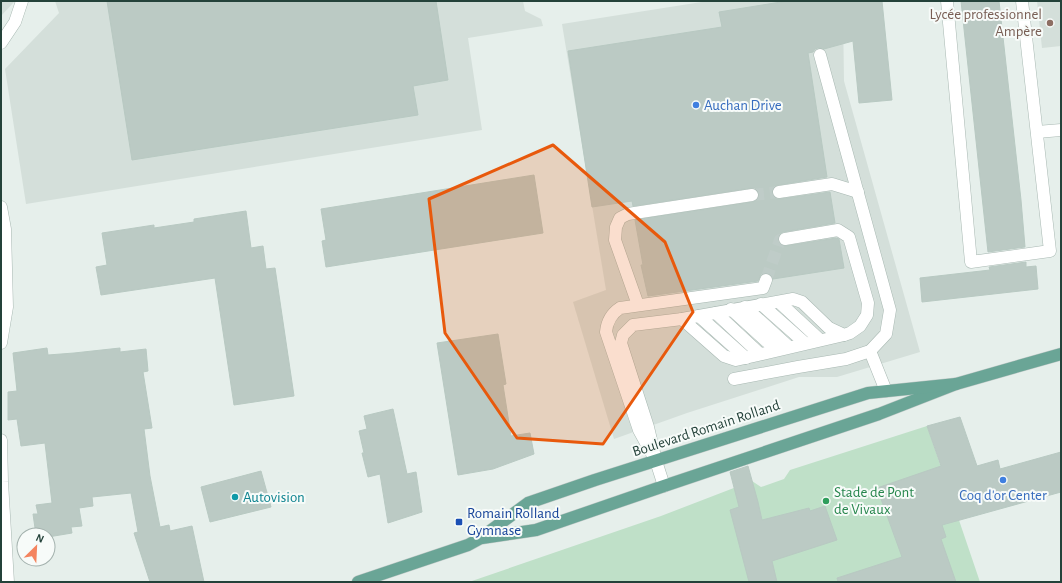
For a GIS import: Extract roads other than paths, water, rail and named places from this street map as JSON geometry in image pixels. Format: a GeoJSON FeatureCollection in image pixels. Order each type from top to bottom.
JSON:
{"type":"FeatureCollection","features":[{"type":"Feature","properties":{"kind":"main road","name":"Boulevard Romain Rolland"},"geometry":{"type":"LineString","coordinates":[[479,539],[536,530],[879,414],[956,384],[1061,354]]}},
{"type":"Feature","properties":{"kind":"main road","name":"Boulevard Romain Rolland"},"geometry":{"type":"LineString","coordinates":[[358,582],[468,545],[479,539],[528,503],[595,480],[868,393],[956,384]]}},
{"type":"Feature","properties":{"kind":"street"},"geometry":{"type":"LineString","coordinates":[[1,43],[15,22],[22,1]]}},
{"type":"Feature","properties":{"kind":"street"},"geometry":{"type":"LineString","coordinates":[[947,1],[971,262],[1055,251],[1036,132],[1022,1]]}},
{"type":"Feature","properties":{"kind":"street"},"geometry":{"type":"LineString","coordinates":[[734,379],[846,359],[870,351],[886,334],[890,310],[820,55]]}},
{"type":"Feature","properties":{"kind":"street"},"geometry":{"type":"LineString","coordinates":[[1036,132],[1061,130]]}},
{"type":"Feature","properties":{"kind":"street"},"geometry":{"type":"LineString","coordinates":[[779,192],[832,184],[858,192]]}},
{"type":"Feature","properties":{"kind":"street"},"geometry":{"type":"LineString","coordinates":[[638,305],[614,240],[616,227],[620,218],[628,214],[752,195]]}},
{"type":"Feature","properties":{"kind":"street"},"geometry":{"type":"LineString","coordinates":[[1,207],[5,230],[7,307],[1,343]]}},
{"type":"Feature","properties":{"kind":"street"},"geometry":{"type":"LineString","coordinates":[[682,319],[724,356],[736,360],[850,333],[860,326],[867,315],[868,303],[849,237],[838,230],[785,239]]}},
{"type":"Feature","properties":{"kind":"street"},"geometry":{"type":"LineString","coordinates":[[656,461],[639,430],[606,332],[607,325],[612,314],[620,308],[763,288],[766,280]]}},
{"type":"Feature","properties":{"kind":"street"},"geometry":{"type":"LineString","coordinates":[[664,486],[648,427],[621,343],[623,335],[634,325],[682,319],[793,299],[802,302],[829,328],[844,334]]}},
{"type":"Feature","properties":{"kind":"street"},"geometry":{"type":"LineString","coordinates":[[779,302],[820,340]]}},
{"type":"Feature","properties":{"kind":"street"},"geometry":{"type":"LineString","coordinates":[[761,304],[805,343]]}},
{"type":"Feature","properties":{"kind":"street"},"geometry":{"type":"LineString","coordinates":[[745,307],[789,347]]}},
{"type":"Feature","properties":{"kind":"street"},"geometry":{"type":"LineString","coordinates":[[731,310],[776,350]]}},
{"type":"Feature","properties":{"kind":"street"},"geometry":{"type":"LineString","coordinates":[[716,313],[760,354]]}},
{"type":"Feature","properties":{"kind":"street"},"geometry":{"type":"LineString","coordinates":[[699,316],[746,358]]}},
{"type":"Feature","properties":{"kind":"street"},"geometry":{"type":"LineString","coordinates":[[870,351],[886,392]]}},
{"type":"Feature","properties":{"kind":"street"},"geometry":{"type":"LineString","coordinates":[[1,440],[8,582]]}},
{"type":"Feature","properties":{"kind":"tunnel"},"geometry":{"type":"LineString","coordinates":[[752,195],[779,192]]}},
{"type":"Feature","properties":{"kind":"tunnel"},"geometry":{"type":"LineString","coordinates":[[766,280],[780,240],[785,239]]}},
{"type":"Feature","properties":{"kind":"place","name":"Lycée professionnel Ampère"},"geometry":{"type":"Point","coordinates":[1050,23]}},
{"type":"Feature","properties":{"kind":"place","name":"Auchan Drive"},"geometry":{"type":"Point","coordinates":[696,105]}},
{"type":"Feature","properties":{"kind":"place","name":"Coq d'or Center"},"geometry":{"type":"Point","coordinates":[1003,480]}},
{"type":"Feature","properties":{"kind":"place","name":"Autovision"},"geometry":{"type":"Point","coordinates":[235,497]}},
{"type":"Feature","properties":{"kind":"place","name":"Stade de Pont de Vivaux"},"geometry":{"type":"Point","coordinates":[826,501]}},
{"type":"Feature","properties":{"kind":"place","name":"Romain Rolland Gymnase"},"geometry":{"type":"Point","coordinates":[459,522]}}]}
